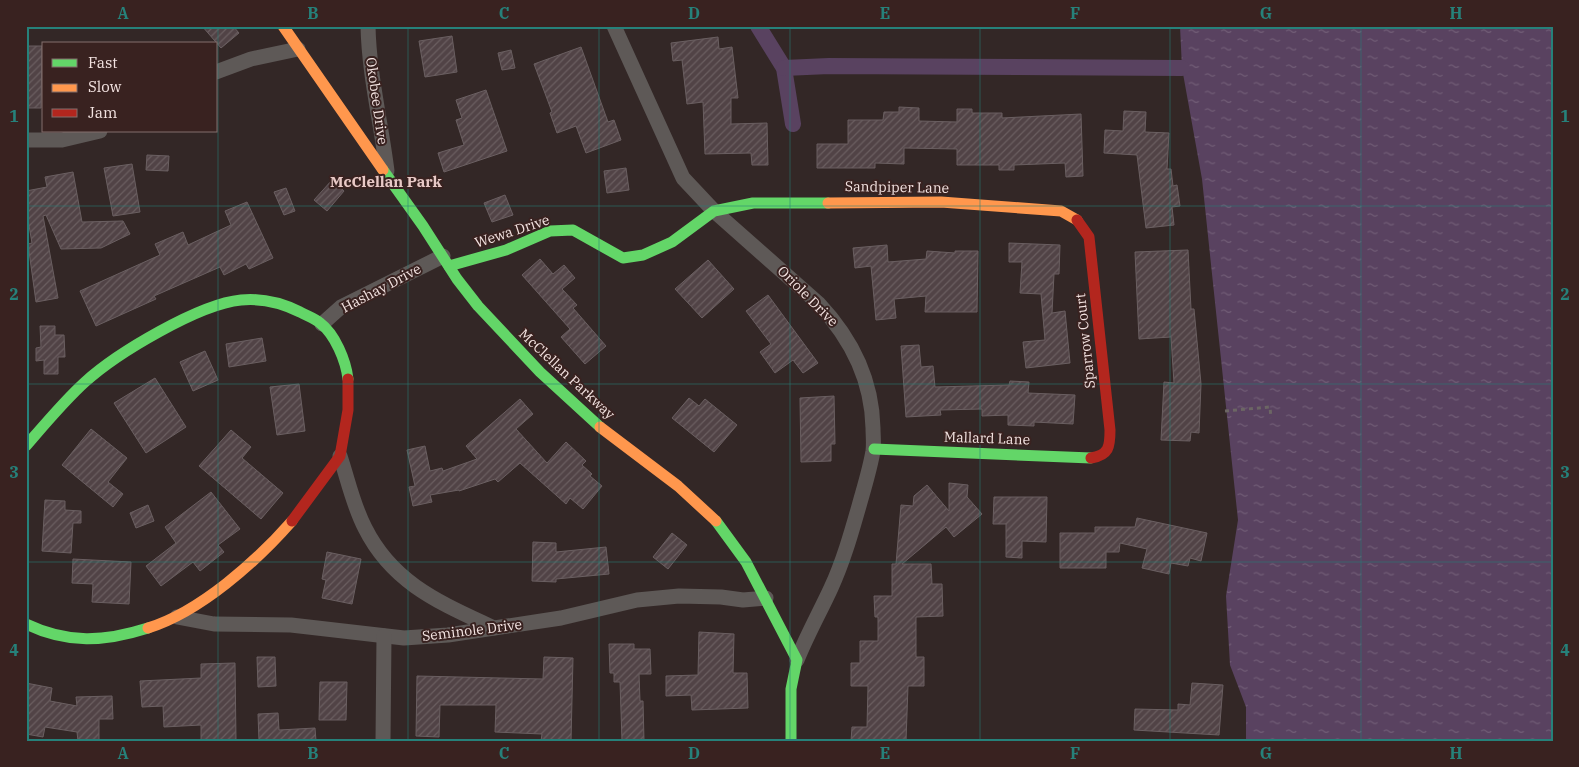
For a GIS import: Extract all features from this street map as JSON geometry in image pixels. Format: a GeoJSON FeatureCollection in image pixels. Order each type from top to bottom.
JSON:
{"type":"FeatureCollection","features":[{"type":"Feature","properties":{"kind":"street","name":"McClellan Parkway"},"geometry":{"type":"LineString","coordinates":[[283,26],[387,176],[406,200],[459,282],[484,312],[545,377],[599,426],[679,486],[710,514],[756,576],[779,629],[797,660]]}},
{"type":"Feature","properties":{"kind":"street","name":"Okobee Drive"},"geometry":{"type":"LineString","coordinates":[[368,26],[377,114],[382,131],[387,176]]}},
{"type":"Feature","properties":{"kind":"street","name":"Oriole Drive"},"geometry":{"type":"LineString","coordinates":[[614,26],[678,169],[684,178],[714,211],[818,303],[843,333],[860,366],[871,397],[874,449],[850,539],[831,588],[809,630],[797,660]]}},
{"type":"Feature","properties":{"kind":"street"},"geometry":{"type":"LineString","coordinates":[[218,71],[251,59],[298,49]]}},
{"type":"Feature","properties":{"kind":"street"},"geometry":{"type":"LineString","coordinates":[[26,140],[62,140],[96,132]]}},
{"type":"Feature","properties":{"kind":"street","name":"Sandpiper Lane"},"geometry":{"type":"LineString","coordinates":[[714,211],[753,203],[941,202],[1061,211],[1079,220]]}},
{"type":"Feature","properties":{"kind":"street","name":"Wewa Drive"},"geometry":{"type":"LineString","coordinates":[[446,261],[506,250],[550,231],[573,230],[623,258],[643,255],[672,242],[690,231],[714,211]]}},
{"type":"Feature","properties":{"kind":"street","name":"Sparrow Court"},"geometry":{"type":"LineString","coordinates":[[1079,220],[1089,237],[1110,430],[1110,445],[1104,454],[1099,456]]}},
{"type":"Feature","properties":{"kind":"street","name":"Hashay Drive"},"geometry":{"type":"LineString","coordinates":[[322,324],[341,307],[446,261]]}},
{"type":"Feature","properties":{"kind":"street"},"geometry":{"type":"LineString","coordinates":[[26,446],[92,376],[146,338],[196,314],[231,301],[265,300],[290,307],[322,324],[341,352],[348,380],[348,418],[340,456],[303,508],[262,554],[222,587],[177,617],[140,631],[99,640],[86,640],[70,639],[33,628],[26,624]]}},
{"type":"Feature","properties":{"kind":"street","name":"Mallard Lane"},"geometry":{"type":"LineString","coordinates":[[874,449],[1093,458],[1099,456]]}},
{"type":"Feature","properties":{"kind":"street"},"geometry":{"type":"LineString","coordinates":[[340,456],[356,508],[365,528],[388,562],[424,594],[443,605],[494,628]]}},
{"type":"Feature","properties":{"kind":"street","name":"Seminole Drive"},"geometry":{"type":"LineString","coordinates":[[177,617],[214,624],[291,625],[404,638],[448,635],[561,618],[636,600],[679,596],[721,597],[743,600],[766,598]]}},
{"type":"Feature","properties":{"kind":"street"},"geometry":{"type":"LineString","coordinates":[[383,741],[384,636]]}},
{"type":"Feature","properties":{"kind":"street"},"geometry":{"type":"LineString","coordinates":[[791,741],[791,689],[797,660]]}},
{"type":"Feature","properties":{"kind":"path"},"geometry":{"type":"LineString","coordinates":[[1225,411],[1270,407],[1271,418]]}},
{"type":"Feature","properties":{"kind":"water"},"geometry":{"type":"Polygon","coordinates":[[[1180,26],[1553,26],[1553,741],[1246,741],[1246,707],[1230,665],[1226,596],[1238,520],[1202,179],[1182,68],[1180,26]]]}},
{"type":"Feature","properties":{"kind":"building"},"geometry":{"type":"Polygon","coordinates":[[[202,26],[233,26],[239,33],[221,48],[218,42],[216,42],[202,26]]]}},
{"type":"Feature","properties":{"kind":"building"},"geometry":{"type":"Polygon","coordinates":[[[452,36],[457,72],[425,77],[419,41],[452,36]]]}},
{"type":"Feature","properties":{"kind":"building"},"geometry":{"type":"Polygon","coordinates":[[[718,37],[719,49],[732,47],[738,98],[731,98],[731,124],[767,123],[768,165],[752,165],[751,153],[705,154],[703,102],[687,104],[682,60],[673,61],[671,43],[718,37]]]}},
{"type":"Feature","properties":{"kind":"building"},"geometry":{"type":"Polygon","coordinates":[[[26,46],[42,46],[41,108],[26,108],[26,46]]]}},
{"type":"Feature","properties":{"kind":"building"},"geometry":{"type":"Polygon","coordinates":[[[581,47],[608,122],[614,120],[621,140],[586,153],[576,126],[557,133],[550,113],[552,112],[534,64],[581,47]]]}},
{"type":"Feature","properties":{"kind":"building"},"geometry":{"type":"Polygon","coordinates":[[[511,50],[515,68],[502,70],[498,53],[511,50]]]}},
{"type":"Feature","properties":{"kind":"building"},"geometry":{"type":"Polygon","coordinates":[[[486,90],[507,151],[444,172],[438,153],[464,145],[456,120],[462,118],[456,100],[486,90]]]}},
{"type":"Feature","properties":{"kind":"building"},"geometry":{"type":"Polygon","coordinates":[[[899,107],[919,108],[919,121],[957,122],[957,109],[972,109],[972,113],[1002,113],[1002,118],[1081,114],[1083,176],[1066,177],[1065,163],[1014,165],[1014,170],[999,170],[999,165],[957,165],[957,149],[904,148],[904,164],[875,163],[875,168],[817,168],[817,144],[848,144],[848,120],[883,120],[884,112],[899,112],[899,107]]]}},
{"type":"Feature","properties":{"kind":"building"},"geometry":{"type":"Polygon","coordinates":[[[1124,111],[1146,112],[1145,132],[1169,133],[1167,169],[1171,169],[1173,186],[1177,185],[1180,206],[1172,207],[1174,225],[1146,228],[1137,155],[1104,153],[1105,130],[1123,131],[1124,111]]]}},
{"type":"Feature","properties":{"kind":"building"},"geometry":{"type":"Polygon","coordinates":[[[147,155],[169,156],[168,171],[146,170],[147,155]]]}},
{"type":"Feature","properties":{"kind":"building"},"geometry":{"type":"Polygon","coordinates":[[[132,164],[140,212],[113,216],[104,168],[132,164]]]}},
{"type":"Feature","properties":{"kind":"building"},"geometry":{"type":"Polygon","coordinates":[[[626,168],[629,190],[607,193],[604,171],[626,168]]]}},
{"type":"Feature","properties":{"kind":"building"},"geometry":{"type":"Polygon","coordinates":[[[73,172],[82,222],[123,221],[130,234],[101,248],[61,249],[46,215],[43,216],[58,298],[36,302],[28,244],[32,243],[26,208],[26,191],[47,187],[45,177],[73,172]]]}},
{"type":"Feature","properties":{"kind":"building"},"geometry":{"type":"Polygon","coordinates":[[[332,180],[344,191],[327,211],[314,200],[332,180]]]}},
{"type":"Feature","properties":{"kind":"building"},"geometry":{"type":"Polygon","coordinates":[[[286,188],[295,211],[284,215],[274,192],[286,188]]]}},
{"type":"Feature","properties":{"kind":"building"},"geometry":{"type":"Polygon","coordinates":[[[505,195],[513,215],[492,222],[484,203],[505,195]]]}},
{"type":"Feature","properties":{"kind":"building"},"geometry":{"type":"Polygon","coordinates":[[[247,202],[273,258],[249,269],[246,264],[224,275],[220,267],[154,296],[156,299],[96,326],[80,291],[160,255],[155,244],[183,232],[188,245],[231,225],[225,211],[247,202]]]}},
{"type":"Feature","properties":{"kind":"building"},"geometry":{"type":"Polygon","coordinates":[[[1009,243],[1060,245],[1059,274],[1054,274],[1052,313],[1065,311],[1070,363],[1026,368],[1023,342],[1045,340],[1041,294],[1020,293],[1022,262],[1009,262],[1009,243]]]}},
{"type":"Feature","properties":{"kind":"building"},"geometry":{"type":"Polygon","coordinates":[[[887,245],[888,262],[926,259],[927,251],[955,253],[955,251],[978,251],[977,312],[925,312],[926,296],[894,299],[896,318],[876,320],[871,266],[855,268],[853,248],[887,245]]]}},
{"type":"Feature","properties":{"kind":"building"},"geometry":{"type":"Polygon","coordinates":[[[1188,250],[1191,309],[1194,309],[1201,384],[1199,433],[1191,432],[1190,441],[1161,440],[1164,382],[1174,383],[1171,337],[1139,339],[1135,252],[1188,250]]]}},
{"type":"Feature","properties":{"kind":"building"},"geometry":{"type":"Polygon","coordinates":[[[540,259],[553,274],[564,265],[575,278],[562,289],[577,305],[573,308],[606,346],[585,364],[561,337],[570,329],[522,275],[540,259]]]}},
{"type":"Feature","properties":{"kind":"building"},"geometry":{"type":"Polygon","coordinates":[[[708,260],[734,289],[702,318],[675,289],[708,260]]]}},
{"type":"Feature","properties":{"kind":"building"},"geometry":{"type":"Polygon","coordinates":[[[768,295],[818,363],[803,373],[793,360],[775,373],[760,352],[771,344],[746,311],[768,295]]]}},
{"type":"Feature","properties":{"kind":"building"},"geometry":{"type":"Polygon","coordinates":[[[40,326],[55,326],[55,335],[64,335],[65,357],[58,357],[58,374],[44,374],[44,360],[36,361],[36,348],[41,347],[40,326]]]}},
{"type":"Feature","properties":{"kind":"building"},"geometry":{"type":"Polygon","coordinates":[[[262,338],[266,361],[229,367],[226,344],[262,338]]]}},
{"type":"Feature","properties":{"kind":"building"},"geometry":{"type":"Polygon","coordinates":[[[919,345],[921,367],[933,366],[935,387],[1009,385],[1010,381],[1029,382],[1028,393],[1075,395],[1073,424],[1034,422],[1034,426],[1008,425],[1008,415],[982,416],[982,409],[940,410],[941,415],[906,417],[901,346],[919,345]]]}},
{"type":"Feature","properties":{"kind":"building"},"geometry":{"type":"Polygon","coordinates":[[[205,351],[218,380],[193,391],[180,362],[205,351]]]}},
{"type":"Feature","properties":{"kind":"building"},"geometry":{"type":"Polygon","coordinates":[[[155,378],[186,427],[146,453],[114,403],[155,378]]]}},
{"type":"Feature","properties":{"kind":"building"},"geometry":{"type":"Polygon","coordinates":[[[299,384],[305,431],[277,435],[270,387],[299,384]]]}},
{"type":"Feature","properties":{"kind":"building"},"geometry":{"type":"Polygon","coordinates":[[[834,396],[835,444],[831,444],[831,461],[801,462],[800,398],[834,396]]]}},
{"type":"Feature","properties":{"kind":"building"},"geometry":{"type":"Polygon","coordinates":[[[689,398],[699,406],[705,399],[737,425],[714,452],[672,418],[689,398]]]}},
{"type":"Feature","properties":{"kind":"building"},"geometry":{"type":"Polygon","coordinates":[[[520,399],[533,414],[516,429],[547,463],[566,442],[586,461],[582,465],[592,474],[590,476],[602,486],[583,509],[570,498],[566,504],[520,463],[498,482],[495,479],[459,491],[430,495],[432,502],[413,506],[409,487],[415,486],[407,450],[425,446],[430,471],[442,468],[443,471],[477,459],[466,446],[520,399]]]}},
{"type":"Feature","properties":{"kind":"building"},"geometry":{"type":"Polygon","coordinates":[[[91,429],[127,458],[108,482],[123,494],[113,507],[62,465],[91,429]]]}},
{"type":"Feature","properties":{"kind":"building"},"geometry":{"type":"Polygon","coordinates":[[[231,430],[251,447],[242,458],[283,493],[261,519],[199,466],[231,430]]]}},
{"type":"Feature","properties":{"kind":"building"},"geometry":{"type":"Polygon","coordinates":[[[949,483],[968,485],[967,497],[982,514],[954,537],[946,527],[902,564],[931,564],[932,584],[942,584],[943,616],[916,617],[916,657],[924,657],[924,686],[908,686],[906,741],[851,741],[852,727],[867,727],[868,686],[851,686],[851,663],[860,663],[860,641],[878,641],[878,617],[875,617],[874,596],[892,596],[892,564],[896,564],[901,505],[913,506],[914,496],[927,485],[949,511],[949,483]]]}},
{"type":"Feature","properties":{"kind":"building"},"geometry":{"type":"Polygon","coordinates":[[[211,492],[240,529],[218,545],[224,552],[200,571],[193,562],[161,586],[146,566],[176,543],[165,527],[211,492]]]}},
{"type":"Feature","properties":{"kind":"building"},"geometry":{"type":"Polygon","coordinates":[[[994,497],[1047,497],[1046,542],[1022,541],[1022,558],[1006,557],[1006,524],[993,524],[994,497]]]}},
{"type":"Feature","properties":{"kind":"building"},"geometry":{"type":"Polygon","coordinates":[[[45,500],[65,501],[65,510],[81,511],[81,523],[73,523],[71,553],[42,551],[45,500]]]}},
{"type":"Feature","properties":{"kind":"building"},"geometry":{"type":"Polygon","coordinates":[[[148,505],[154,521],[136,528],[130,513],[148,505]]]}},
{"type":"Feature","properties":{"kind":"building"},"geometry":{"type":"Polygon","coordinates":[[[1137,518],[1207,533],[1201,561],[1190,558],[1188,566],[1171,563],[1169,574],[1142,568],[1147,549],[1120,543],[1119,552],[1106,552],[1106,568],[1060,568],[1060,533],[1095,533],[1095,527],[1135,527],[1137,518]]]}},
{"type":"Feature","properties":{"kind":"building"},"geometry":{"type":"Polygon","coordinates":[[[672,533],[687,545],[668,569],[653,557],[672,533]]]}},
{"type":"Feature","properties":{"kind":"building"},"geometry":{"type":"Polygon","coordinates":[[[533,542],[556,543],[556,552],[606,547],[609,574],[556,579],[556,582],[532,581],[533,542]]]}},
{"type":"Feature","properties":{"kind":"building"},"geometry":{"type":"Polygon","coordinates":[[[327,552],[361,559],[352,604],[322,598],[326,580],[322,579],[327,552]]]}},
{"type":"Feature","properties":{"kind":"building"},"geometry":{"type":"Polygon","coordinates":[[[73,559],[131,562],[129,604],[92,602],[93,584],[72,583],[73,559]]]}},
{"type":"Feature","properties":{"kind":"building"},"geometry":{"type":"Polygon","coordinates":[[[699,632],[734,634],[733,673],[747,673],[748,708],[692,710],[691,695],[666,696],[666,676],[698,675],[699,632]]]}},
{"type":"Feature","properties":{"kind":"building"},"geometry":{"type":"Polygon","coordinates":[[[609,644],[634,644],[634,649],[650,649],[651,674],[639,674],[640,701],[643,701],[644,741],[622,741],[620,682],[614,682],[614,673],[610,673],[609,644]]]}},
{"type":"Feature","properties":{"kind":"building"},"geometry":{"type":"Polygon","coordinates":[[[257,657],[275,657],[276,686],[258,687],[257,657]]]}},
{"type":"Feature","properties":{"kind":"building"},"geometry":{"type":"Polygon","coordinates":[[[544,657],[573,658],[571,741],[541,741],[542,734],[495,732],[496,705],[440,705],[439,737],[416,736],[417,676],[543,679],[544,657]]]}},
{"type":"Feature","properties":{"kind":"building"},"geometry":{"type":"Polygon","coordinates":[[[235,663],[236,741],[201,741],[201,725],[164,727],[163,706],[142,707],[140,681],[201,678],[201,664],[235,663]]]}},
{"type":"Feature","properties":{"kind":"building"},"geometry":{"type":"Polygon","coordinates":[[[320,682],[347,682],[346,720],[319,720],[320,682]]]}},
{"type":"Feature","properties":{"kind":"building"},"geometry":{"type":"Polygon","coordinates":[[[26,683],[52,688],[50,701],[77,706],[76,697],[112,696],[113,719],[99,719],[99,741],[78,741],[77,732],[45,727],[43,737],[26,734],[26,683]]]}},
{"type":"Feature","properties":{"kind":"building"},"geometry":{"type":"Polygon","coordinates":[[[1192,683],[1223,685],[1219,735],[1134,730],[1135,709],[1178,710],[1178,704],[1190,705],[1192,683]]]}},
{"type":"Feature","properties":{"kind":"building"},"geometry":{"type":"Polygon","coordinates":[[[278,713],[279,730],[315,728],[316,741],[259,741],[258,714],[278,713]]]}},
{"type":"Feature","properties":{"kind":"waterway"},"geometry":{"type":"LineString","coordinates":[[758,26],[784,68],[793,124]]}},
{"type":"Feature","properties":{"kind":"waterway"},"geometry":{"type":"LineString","coordinates":[[784,68],[829,66],[1182,68]]}},
{"type":"Feature","properties":{"kind":"traffic: fast"},"geometry":{"type":"LineString","coordinates":[[383,170],[423,226],[457,279],[478,306],[540,372],[600,427]]}},
{"type":"Feature","properties":{"kind":"traffic: fast"},"geometry":{"type":"LineString","coordinates":[[449,266],[506,250],[550,231],[573,230],[623,258],[643,255],[672,242],[714,211],[753,203],[828,203]]}},
{"type":"Feature","properties":{"kind":"traffic: fast"},"geometry":{"type":"LineString","coordinates":[[26,446],[70,397],[99,370],[137,344],[159,332],[203,310],[224,303],[241,300],[272,302],[286,306],[315,320],[325,328],[335,341],[345,364],[348,379]]}},
{"type":"Feature","properties":{"kind":"traffic: fast"},"geometry":{"type":"LineString","coordinates":[[874,449],[1091,458]]}},
{"type":"Feature","properties":{"kind":"traffic: fast"},"geometry":{"type":"LineString","coordinates":[[716,521],[746,562],[797,660],[791,689],[791,741]]}},
{"type":"Feature","properties":{"kind":"traffic: fast"},"geometry":{"type":"LineString","coordinates":[[26,624],[57,635],[86,639],[116,636],[148,628]]}},
{"type":"Feature","properties":{"kind":"traffic: slow"},"geometry":{"type":"LineString","coordinates":[[283,26],[383,170]]}},
{"type":"Feature","properties":{"kind":"traffic: slow"},"geometry":{"type":"LineString","coordinates":[[828,203],[941,202],[1061,211],[1077,220]]}},
{"type":"Feature","properties":{"kind":"traffic: slow"},"geometry":{"type":"LineString","coordinates":[[600,427],[678,486],[716,521]]}},
{"type":"Feature","properties":{"kind":"traffic: slow"},"geometry":{"type":"LineString","coordinates":[[148,628],[188,610],[226,584],[262,552],[292,521]]}},
{"type":"Feature","properties":{"kind":"traffic: jam"},"geometry":{"type":"LineString","coordinates":[[1077,220],[1089,237],[1110,430],[1109,446],[1105,452],[1102,455],[1091,458]]}},
{"type":"Feature","properties":{"kind":"traffic: jam"},"geometry":{"type":"LineString","coordinates":[[292,521],[340,456],[348,410],[348,379]]}},
{"type":"Feature","properties":{"kind":"district","name":"McClellan Park"},"geometry":{"type":"Point","coordinates":[386,181]}}]}
